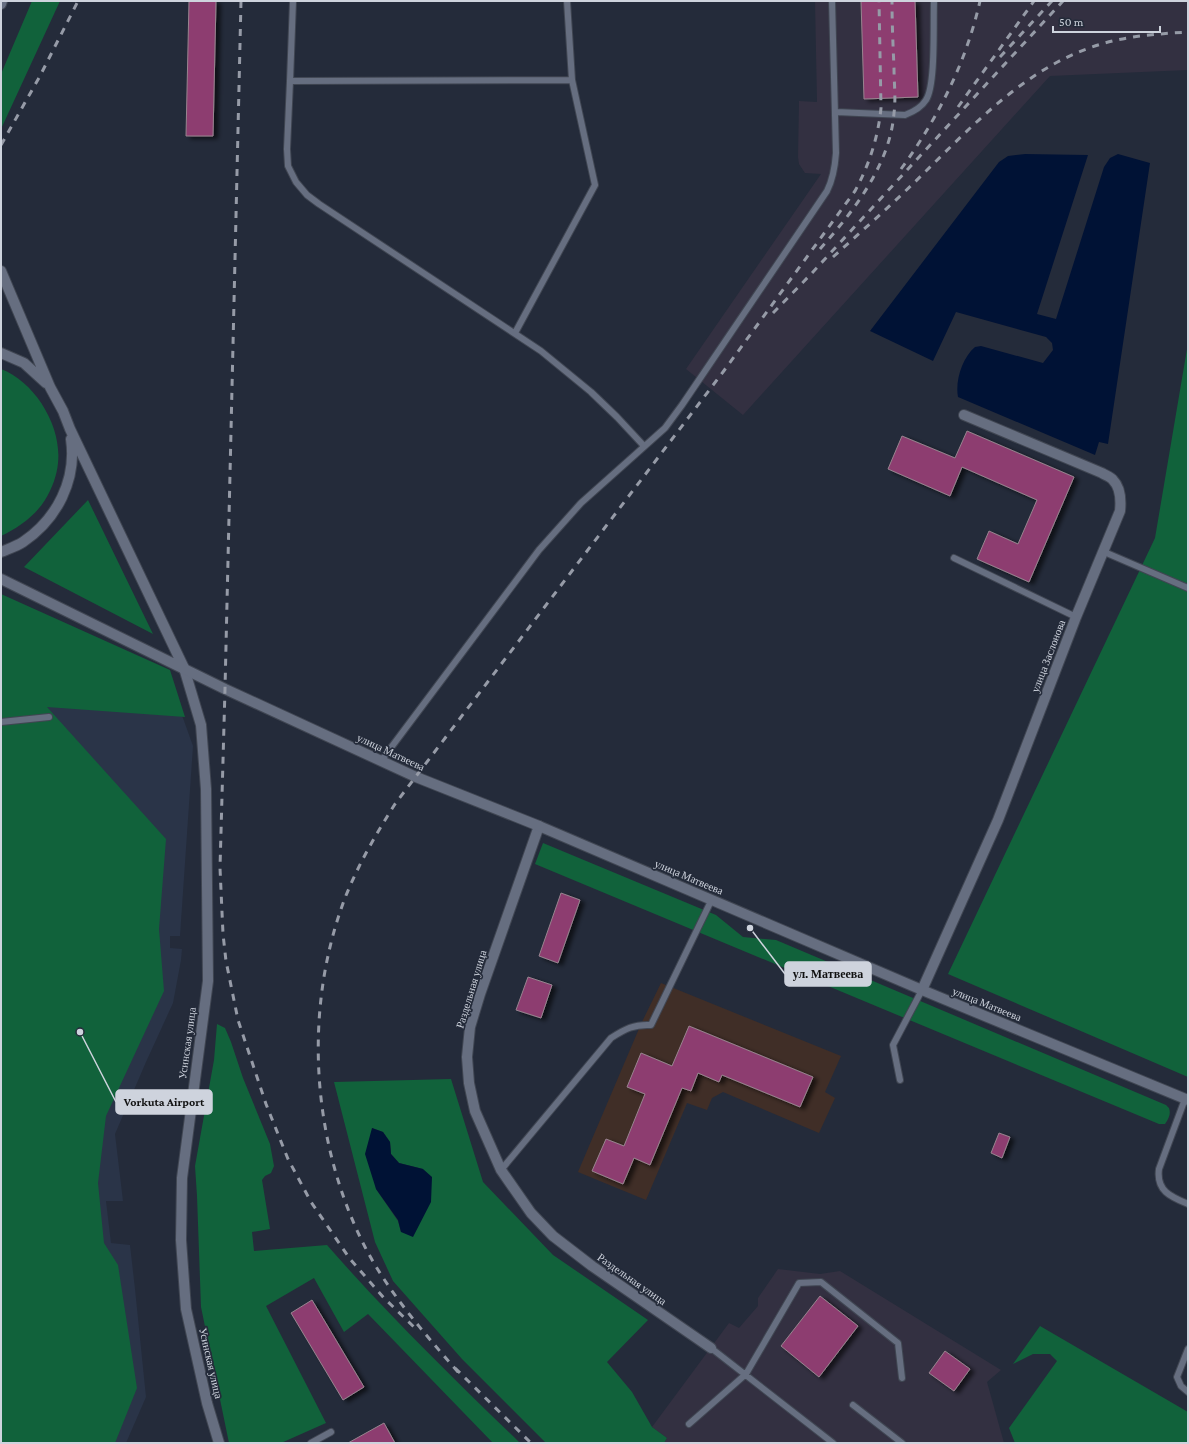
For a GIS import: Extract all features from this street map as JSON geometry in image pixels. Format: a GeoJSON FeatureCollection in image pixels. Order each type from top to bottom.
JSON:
{"type":"FeatureCollection","features":[{"type":"Feature","properties":{"kind":"street"},"geometry":{"type":"LineString","coordinates":[[1,271],[50,387],[63,411],[70,429],[73,449],[71,472],[65,493],[54,513],[39,530],[22,543],[1,552]]}},
{"type":"Feature","properties":{"kind":"street"},"geometry":{"type":"LineString","coordinates":[[1,353],[24,363],[50,387]]}},
{"type":"Feature","properties":{"kind":"street","name":"улица Заслонова"},"geometry":{"type":"LineString","coordinates":[[922,990],[998,820],[1076,616],[1120,511],[1121,500],[1119,490],[1113,480],[1102,473],[964,415]]}},
{"type":"Feature","properties":{"kind":"street","name":"Усинская улица"},"geometry":{"type":"LineString","coordinates":[[70,429],[184,668],[201,725],[206,789],[208,981],[182,1178],[181,1240],[186,1309],[207,1403],[219,1443]]}},
{"type":"Feature","properties":{"kind":"street","name":"улица Матвеева"},"geometry":{"type":"LineString","coordinates":[[1,578],[225,689],[416,777],[539,826],[922,990],[1187,1099]]}},
{"type":"Feature","properties":{"kind":"street","name":"Раздельная улица"},"geometry":{"type":"LineString","coordinates":[[539,826],[480,994],[470,1027],[467,1057],[469,1083],[475,1111],[501,1170],[531,1213],[552,1236],[711,1348]]}},
{"type":"Feature","properties":{"kind":"lane"},"geometry":{"type":"LineString","coordinates":[[293,1],[287,149],[288,166],[296,182],[307,195],[318,204],[541,351],[591,392],[617,416],[644,446]]}},
{"type":"Feature","properties":{"kind":"lane"},"geometry":{"type":"LineString","coordinates":[[515,333],[595,185],[572,80],[567,1]]}},
{"type":"Feature","properties":{"kind":"lane"},"geometry":{"type":"LineString","coordinates":[[381,761],[539,550],[581,503],[665,428],[682,406],[827,192],[835,168],[836,153],[832,1]]}},
{"type":"Feature","properties":{"kind":"lane"},"geometry":{"type":"LineString","coordinates":[[836,112],[906,115],[922,105],[928,95],[932,81],[934,1]]}},
{"type":"Feature","properties":{"kind":"lane"},"geometry":{"type":"LineString","coordinates":[[290,81],[572,80]]}},
{"type":"Feature","properties":{"kind":"lane"},"geometry":{"type":"LineString","coordinates":[[1102,551],[1188,588]]}},
{"type":"Feature","properties":{"kind":"lane"},"geometry":{"type":"LineString","coordinates":[[954,558],[1076,616]]}},
{"type":"Feature","properties":{"kind":"lane"},"geometry":{"type":"LineString","coordinates":[[1,722],[49,717]]}},
{"type":"Feature","properties":{"kind":"lane"},"geometry":{"type":"LineString","coordinates":[[501,1170],[611,1038],[633,1026],[641,1024],[651,1025],[712,899]]}},
{"type":"Feature","properties":{"kind":"lane"},"geometry":{"type":"LineString","coordinates":[[900,1080],[893,1045],[922,990]]}},
{"type":"Feature","properties":{"kind":"lane"},"geometry":{"type":"LineString","coordinates":[[1187,1099],[1159,1169],[1158,1177],[1161,1188],[1172,1197],[1188,1204]]}},
{"type":"Feature","properties":{"kind":"lane"},"geometry":{"type":"LineString","coordinates":[[688,1424],[746,1374],[799,1283],[821,1282],[898,1343],[902,1378]]}},
{"type":"Feature","properties":{"kind":"lane"},"geometry":{"type":"LineString","coordinates":[[711,1348],[833,1443]]}},
{"type":"Feature","properties":{"kind":"lane"},"geometry":{"type":"LineString","coordinates":[[1188,1349],[1177,1377],[1181,1386],[1188,1392]]}},
{"type":"Feature","properties":{"kind":"lane"},"geometry":{"type":"LineString","coordinates":[[853,1405],[902,1443]]}},
{"type":"Feature","properties":{"kind":"lane"},"geometry":{"type":"LineString","coordinates":[[311,1443],[331,1432]]}},
{"type":"Feature","properties":{"kind":"shaded area"},"geometry":{"type":"Polygon","coordinates":[[[815,1],[1188,1],[1188,70],[1050,76],[743,415],[686,369],[821,174],[805,173],[799,164],[798,157],[799,101],[817,102],[815,1]]]}},
{"type":"Feature","properties":{"kind":"shaded area"},"geometry":{"type":"Polygon","coordinates":[[[1,642],[159,685],[183,718],[193,746],[180,936],[170,936],[170,948],[182,949],[173,1003],[115,1134],[123,1201],[106,1201],[111,1243],[130,1245],[146,1397],[126,1443],[1,1443],[1,642]]]}},
{"type":"Feature","properties":{"kind":"shaded area"},"geometry":{"type":"Polygon","coordinates":[[[661,983],[841,1056],[825,1092],[835,1098],[819,1133],[723,1092],[712,1098],[707,1110],[687,1103],[646,1200],[578,1172],[641,1024],[661,983]]]}},
{"type":"Feature","properties":{"kind":"shaded area"},"geometry":{"type":"Polygon","coordinates":[[[778,1269],[820,1274],[840,1271],[1001,1370],[987,1382],[1004,1443],[664,1443],[667,1438],[652,1427],[729,1323],[739,1328],[758,1306],[758,1298],[778,1269]]]}},
{"type":"Feature","properties":{"kind":"green space"},"geometry":{"type":"Polygon","coordinates":[[[32,1],[60,1],[1,129],[1,74],[32,1]]]}},
{"type":"Feature","properties":{"kind":"green space"},"geometry":{"type":"Polygon","coordinates":[[[1188,343],[1188,1077],[948,974],[1155,538],[1188,343]]]}},
{"type":"Feature","properties":{"kind":"green space"},"geometry":{"type":"Polygon","coordinates":[[[1,369],[13,375],[25,384],[44,407],[51,420],[56,435],[58,463],[57,472],[52,487],[41,506],[26,521],[1,536],[1,369]]]}},
{"type":"Feature","properties":{"kind":"green space"},"geometry":{"type":"Polygon","coordinates":[[[88,500],[153,634],[24,567],[88,500]]]}},
{"type":"Feature","properties":{"kind":"green space"},"geometry":{"type":"Polygon","coordinates":[[[1,594],[170,670],[185,717],[47,707],[166,839],[159,929],[164,991],[106,1116],[98,1183],[104,1243],[118,1265],[137,1388],[115,1443],[1,1443],[1,594]]]}},
{"type":"Feature","properties":{"kind":"green space"},"geometry":{"type":"Polygon","coordinates":[[[543,843],[716,915],[743,937],[776,940],[1166,1105],[1170,1110],[1169,1118],[1165,1124],[1159,1124],[535,864],[543,843]]]}},
{"type":"Feature","properties":{"kind":"green space"},"geometry":{"type":"Polygon","coordinates":[[[217,1024],[225,1028],[231,1042],[243,1078],[270,1144],[274,1166],[271,1173],[265,1176],[262,1180],[270,1229],[252,1232],[254,1251],[327,1245],[397,1322],[520,1443],[493,1443],[368,1314],[344,1332],[314,1278],[266,1306],[326,1423],[281,1443],[229,1443],[201,1307],[195,1166],[214,1060],[217,1024]]]}},
{"type":"Feature","properties":{"kind":"green space"},"geometry":{"type":"Polygon","coordinates":[[[451,1079],[483,1182],[553,1255],[648,1320],[607,1362],[632,1392],[652,1427],[667,1438],[664,1443],[546,1443],[462,1359],[393,1281],[375,1242],[334,1082],[451,1079]],[[372,1128],[376,1189],[398,1221],[401,1232],[423,1169],[399,1163],[391,1154],[390,1142],[383,1132],[372,1128]]]}},
{"type":"Feature","properties":{"kind":"green space"},"geometry":{"type":"Polygon","coordinates":[[[1040,1326],[1188,1412],[1188,1443],[1015,1443],[1009,1428],[1057,1361],[1050,1354],[1033,1354],[1013,1364],[1040,1326]]]}},
{"type":"Feature","properties":{"kind":"water"},"geometry":{"type":"Polygon","coordinates":[[[1025,154],[1088,155],[1037,314],[1056,319],[1104,167],[1110,158],[1118,154],[1150,163],[1108,444],[1099,442],[1095,455],[958,397],[957,391],[960,370],[966,357],[975,347],[981,346],[1043,363],[1053,350],[1052,343],[1046,337],[956,312],[933,361],[870,331],[999,162],[1008,156],[1025,154]]]}},
{"type":"Feature","properties":{"kind":"water"},"geometry":{"type":"Polygon","coordinates":[[[372,1128],[383,1132],[390,1142],[391,1154],[399,1163],[423,1169],[432,1177],[431,1202],[413,1237],[401,1232],[398,1220],[376,1189],[365,1154],[372,1128]]]}},
{"type":"Feature","properties":{"kind":"building"},"geometry":{"type":"Polygon","coordinates":[[[189,1],[216,1],[213,136],[186,136],[189,1]]]}},
{"type":"Feature","properties":{"kind":"building"},"geometry":{"type":"Polygon","coordinates":[[[861,1],[915,1],[918,97],[864,99],[861,1]]]}},
{"type":"Feature","properties":{"kind":"building"},"geometry":{"type":"Polygon","coordinates":[[[967,431],[1074,477],[1029,582],[977,559],[989,531],[1018,544],[1037,500],[962,467],[950,496],[888,469],[902,436],[955,458],[967,431]]]}},
{"type":"Feature","properties":{"kind":"building"},"geometry":{"type":"Polygon","coordinates":[[[561,893],[580,900],[558,963],[539,956],[561,893]]]}},
{"type":"Feature","properties":{"kind":"building"},"geometry":{"type":"Polygon","coordinates":[[[528,977],[552,985],[541,1018],[516,1010],[528,977]]]}},
{"type":"Feature","properties":{"kind":"building"},"geometry":{"type":"Polygon","coordinates":[[[689,1026],[813,1077],[800,1107],[722,1075],[719,1082],[698,1073],[691,1091],[682,1088],[650,1165],[634,1158],[623,1184],[592,1171],[606,1139],[624,1146],[645,1094],[627,1087],[641,1053],[672,1066],[689,1026]]]}},
{"type":"Feature","properties":{"kind":"building"},"geometry":{"type":"Polygon","coordinates":[[[999,1133],[1010,1137],[1002,1158],[991,1153],[999,1133]]]}},
{"type":"Feature","properties":{"kind":"building"},"geometry":{"type":"Polygon","coordinates":[[[820,1296],[858,1326],[819,1377],[781,1346],[820,1296]]]}},
{"type":"Feature","properties":{"kind":"building"},"geometry":{"type":"Polygon","coordinates":[[[312,1300],[364,1387],[343,1400],[291,1313],[312,1300]]]}},
{"type":"Feature","properties":{"kind":"building"},"geometry":{"type":"Polygon","coordinates":[[[945,1351],[970,1369],[954,1391],[929,1373],[945,1351]]]}},
{"type":"Feature","properties":{"kind":"building"},"geometry":{"type":"Polygon","coordinates":[[[384,1423],[395,1443],[348,1443],[384,1423]]]}},
{"type":"Feature","properties":{"kind":"railway"},"geometry":{"type":"LineString","coordinates":[[1,145],[40,76],[78,1]]}},
{"type":"Feature","properties":{"kind":"railway"},"geometry":{"type":"LineString","coordinates":[[241,1],[220,868],[223,934],[226,961],[238,1020],[266,1104],[288,1159],[311,1202],[350,1259],[384,1298],[414,1327]]}},
{"type":"Feature","properties":{"kind":"railway"},"geometry":{"type":"LineString","coordinates":[[458,1372],[408,1312],[374,1264],[347,1206],[333,1163],[324,1119],[319,1074],[319,1029],[323,984],[332,941],[345,898],[374,838],[395,804],[723,372],[855,191],[865,171],[872,151],[878,130],[881,108],[879,1]]}},
{"type":"Feature","properties":{"kind":"railway"},"geometry":{"type":"LineString","coordinates":[[820,249],[845,219],[868,187],[878,169],[891,132],[895,102],[892,1]]}},
{"type":"Feature","properties":{"kind":"railway"},"geometry":{"type":"LineString","coordinates":[[901,169],[939,110],[959,68],[980,1]]}},
{"type":"Feature","properties":{"kind":"railway"},"geometry":{"type":"LineString","coordinates":[[958,107],[1034,1]]}},
{"type":"Feature","properties":{"kind":"railway"},"geometry":{"type":"LineString","coordinates":[[1000,57],[1052,1]]}},
{"type":"Feature","properties":{"kind":"railway"},"geometry":{"type":"LineString","coordinates":[[773,313],[812,273],[1063,1]]}},
{"type":"Feature","properties":{"kind":"railway"},"geometry":{"type":"LineString","coordinates":[[833,257],[903,193],[982,117],[1002,100],[1045,69],[1068,57],[1104,43],[1140,36],[1188,32]]}},
{"type":"Feature","properties":{"kind":"railway"},"geometry":{"type":"LineString","coordinates":[[455,1368],[531,1443]]}},
{"type":"Feature","properties":{"kind":"place","name":"ул. Матвеева"},"geometry":{"type":"Point","coordinates":[750,928]}},
{"type":"Feature","properties":{"kind":"place","name":"Vorkuta Airport"},"geometry":{"type":"Point","coordinates":[80,1032]}}]}
